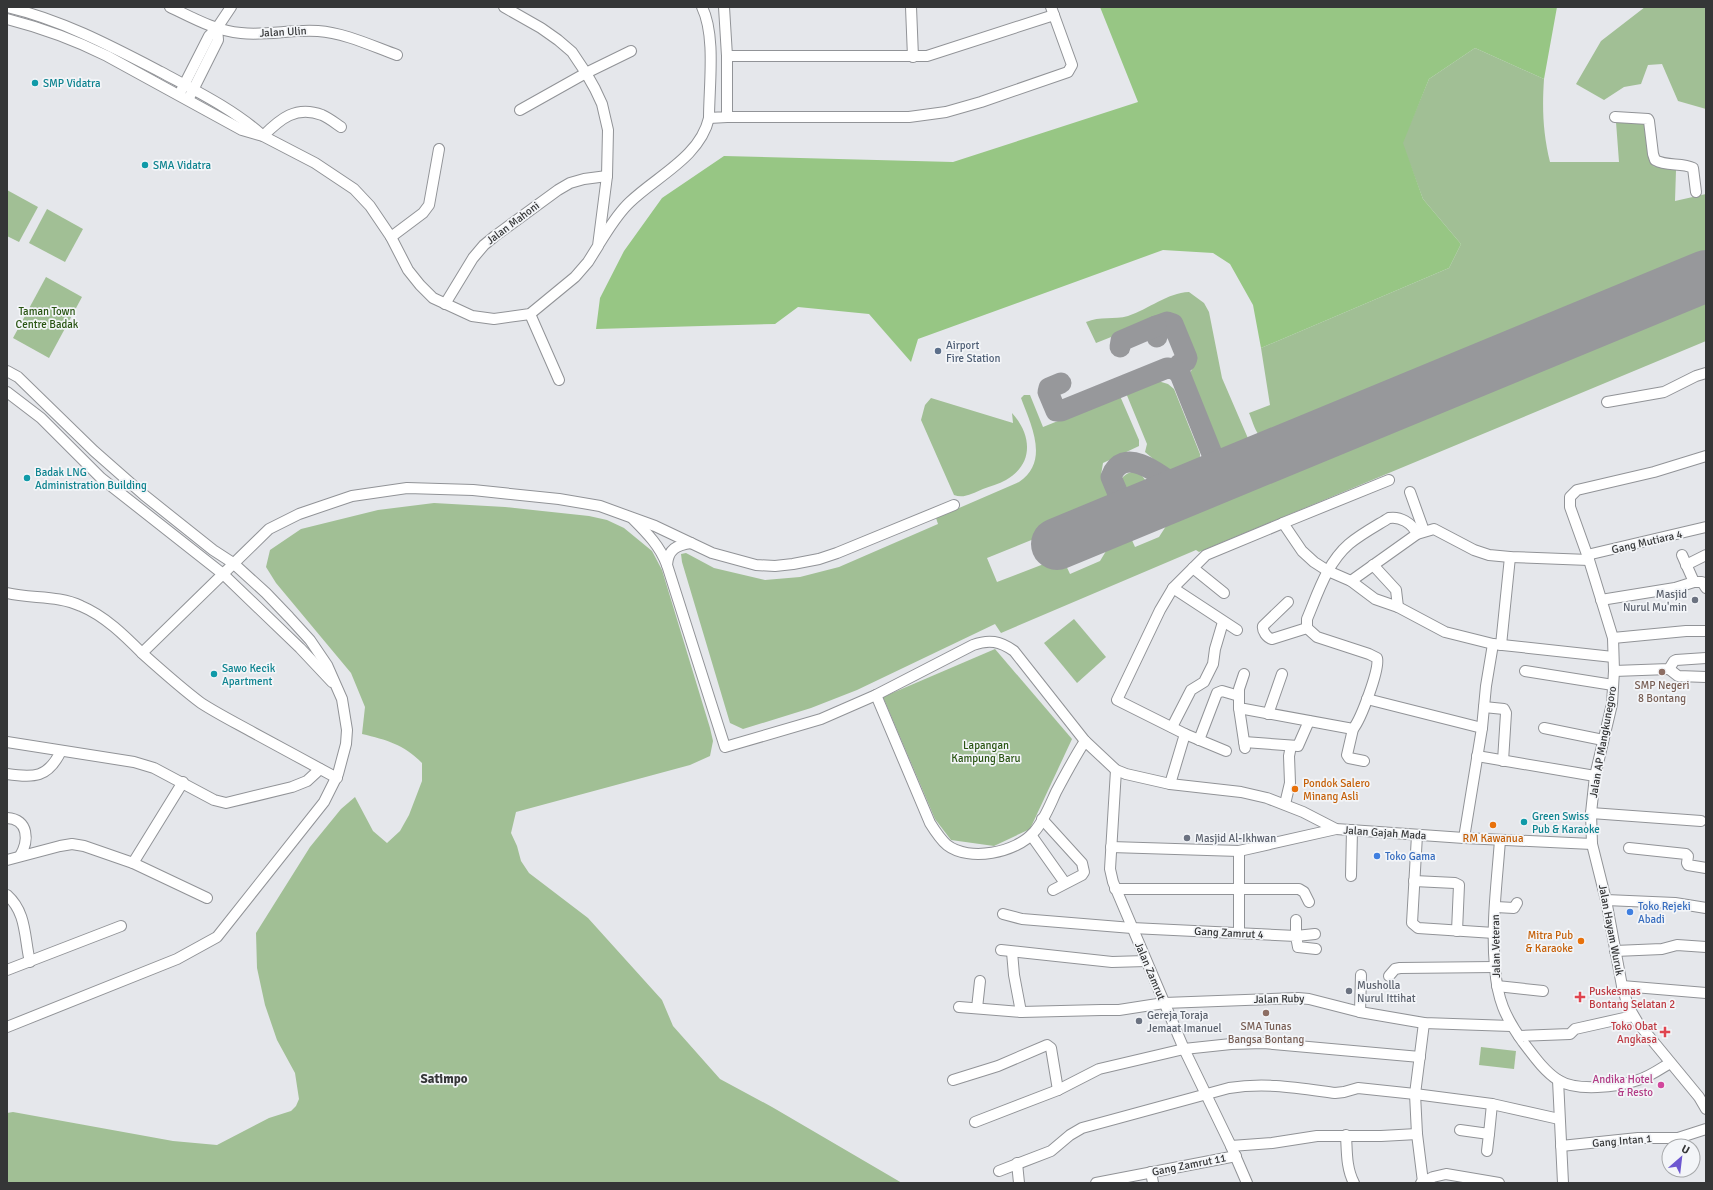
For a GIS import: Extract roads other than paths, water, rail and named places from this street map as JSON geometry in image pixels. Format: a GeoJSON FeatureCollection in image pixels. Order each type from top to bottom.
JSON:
{"type":"FeatureCollection","features":[{"type":"Feature","properties":{"kind":"street"},"geometry":{"type":"LineString","coordinates":[[7,7],[35,14],[93,37],[189,87],[247,121],[264,136]]}},
{"type":"Feature","properties":{"kind":"street","name":"Jalan Ulin"},"geometry":{"type":"LineString","coordinates":[[170,7],[216,28],[242,34],[304,30],[331,32],[397,55]]}},
{"type":"Feature","properties":{"kind":"street"},"geometry":{"type":"LineString","coordinates":[[183,98],[189,87],[209,36],[231,7]]}},
{"type":"Feature","properties":{"kind":"street"},"geometry":{"type":"LineString","coordinates":[[7,19],[59,34],[85,45],[242,130],[264,136],[315,163],[354,189],[370,206],[391,237],[408,270],[433,298],[472,316],[494,319],[530,314],[575,277],[588,262],[617,217],[637,195],[695,146],[706,130],[709,118],[710,35],[706,16],[702,7]]}},
{"type":"Feature","properties":{"kind":"street"},"geometry":{"type":"LineString","coordinates":[[724,7],[727,56],[727,117]]}},
{"type":"Feature","properties":{"kind":"street"},"geometry":{"type":"LineString","coordinates":[[911,7],[913,57]]}},
{"type":"Feature","properties":{"kind":"street"},"geometry":{"type":"LineString","coordinates":[[508,8],[558,40],[572,52],[586,73],[602,104],[606,118],[608,137],[607,176],[598,246]]}},
{"type":"Feature","properties":{"kind":"street"},"geometry":{"type":"LineString","coordinates":[[709,118],[909,117],[960,109],[1068,72],[1072,65],[1052,11],[939,53],[927,56],[727,56]]}},
{"type":"Feature","properties":{"kind":"street"},"geometry":{"type":"LineString","coordinates":[[520,110],[586,73],[631,51]]}},
{"type":"Feature","properties":{"kind":"street"},"geometry":{"type":"LineString","coordinates":[[264,136],[278,121],[286,116],[298,112],[322,115],[341,127]]}},
{"type":"Feature","properties":{"kind":"street"},"geometry":{"type":"LineString","coordinates":[[1614,116],[1648,119],[1655,160],[1666,164],[1688,166],[1692,168],[1696,192]]}},
{"type":"Feature","properties":{"kind":"street"},"geometry":{"type":"LineString","coordinates":[[391,237],[423,213],[429,205],[439,149]]}},
{"type":"Feature","properties":{"kind":"street","name":"Jalan Mahoni"},"geometry":{"type":"LineString","coordinates":[[445,304],[473,258],[484,245],[495,236],[558,190],[570,183],[584,178],[607,176]]}},
{"type":"Feature","properties":{"kind":"street"},"geometry":{"type":"LineString","coordinates":[[602,214],[617,217]]}},
{"type":"Feature","properties":{"kind":"street"},"geometry":{"type":"LineString","coordinates":[[530,314],[559,380]]}},
{"type":"Feature","properties":{"kind":"street"},"geometry":{"type":"LineString","coordinates":[[7,372],[18,377],[94,451],[144,495],[213,550],[233,563],[266,593],[310,640],[327,665],[342,699],[347,730],[343,760],[337,778],[324,802],[217,937],[177,959],[7,1027]]}},
{"type":"Feature","properties":{"kind":"street"},"geometry":{"type":"LineString","coordinates":[[1607,402],[1664,392],[1696,376],[1706,373]]}},
{"type":"Feature","properties":{"kind":"street"},"geometry":{"type":"LineString","coordinates":[[7,392],[41,418],[101,478],[223,574],[300,648],[336,687]]}},
{"type":"Feature","properties":{"kind":"street"},"geometry":{"type":"LineString","coordinates":[[41,418],[52,409]]}},
{"type":"Feature","properties":{"kind":"street","name":"Jalan AP Mangkunegoro"},"geometry":{"type":"LineString","coordinates":[[1592,844],[1591,814],[1595,776],[1612,704],[1614,671],[1613,638],[1602,600],[1570,507],[1570,503],[1573,493],[1577,490],[1654,472],[1706,456]]}},
{"type":"Feature","properties":{"kind":"street"},"geometry":{"type":"LineString","coordinates":[[1226,751],[1185,734],[1117,700],[1160,610],[1173,588],[1206,554],[1389,480]]}},
{"type":"Feature","properties":{"kind":"street"},"geometry":{"type":"LineString","coordinates":[[142,653],[269,529],[299,514],[352,496],[407,488],[472,490],[559,499],[600,506],[629,515],[712,553],[756,565],[775,566],[819,559],[837,553],[954,505]]}},
{"type":"Feature","properties":{"kind":"street"},"geometry":{"type":"LineString","coordinates":[[1410,492],[1421,532]]}},
{"type":"Feature","properties":{"kind":"street"},"geometry":{"type":"LineString","coordinates":[[629,515],[653,539],[663,554],[725,747],[821,718],[876,695],[973,645],[984,641],[995,641],[1004,644],[1014,651],[1084,741],[1116,770]]}},
{"type":"Feature","properties":{"kind":"street"},"geometry":{"type":"LineString","coordinates":[[1306,628],[1307,619],[1328,571],[1350,543],[1388,518],[1395,516],[1421,532]]}},
{"type":"Feature","properties":{"kind":"street"},"geometry":{"type":"LineString","coordinates":[[1283,523],[1308,557],[1328,571],[1351,581],[1375,599],[1398,606],[1445,632],[1497,645],[1613,657]]}},
{"type":"Feature","properties":{"kind":"street","name":"Gang Mutiara 4"},"geometry":{"type":"LineString","coordinates":[[1421,532],[1434,529],[1482,553],[1510,557],[1588,558],[1706,527]]}},
{"type":"Feature","properties":{"kind":"street"},"geometry":{"type":"LineString","coordinates":[[1351,581],[1373,564],[1421,532]]}},
{"type":"Feature","properties":{"kind":"street"},"geometry":{"type":"LineString","coordinates":[[667,565],[667,558],[672,549],[679,545],[691,543]]}},
{"type":"Feature","properties":{"kind":"street"},"geometry":{"type":"LineString","coordinates":[[1682,555],[1694,582]]}},
{"type":"Feature","properties":{"kind":"street"},"geometry":{"type":"LineString","coordinates":[[1686,565],[1706,555]]}},
{"type":"Feature","properties":{"kind":"street"},"geometry":{"type":"LineString","coordinates":[[1464,838],[1484,707],[1497,645],[1510,557]]}},
{"type":"Feature","properties":{"kind":"street"},"geometry":{"type":"LineString","coordinates":[[1373,564],[1396,590],[1398,606]]}},
{"type":"Feature","properties":{"kind":"street"},"geometry":{"type":"LineString","coordinates":[[1193,568],[1224,593]]}},
{"type":"Feature","properties":{"kind":"street"},"geometry":{"type":"LineString","coordinates":[[1602,600],[1675,588],[1694,582],[1702,582],[1706,588]]}},
{"type":"Feature","properties":{"kind":"street"},"geometry":{"type":"LineString","coordinates":[[1173,588],[1237,630]]}},
{"type":"Feature","properties":{"kind":"street"},"geometry":{"type":"LineString","coordinates":[[7,593],[17,596],[38,596],[80,605],[114,627],[170,678],[202,703],[221,715],[337,778]]}},
{"type":"Feature","properties":{"kind":"street"},"geometry":{"type":"LineString","coordinates":[[1288,602],[1263,626],[1263,630],[1268,638],[1272,639],[1306,628]]}},
{"type":"Feature","properties":{"kind":"street"},"geometry":{"type":"LineString","coordinates":[[1172,727],[1191,690],[1206,679],[1213,664],[1215,649],[1223,622]]}},
{"type":"Feature","properties":{"kind":"street"},"geometry":{"type":"LineString","coordinates":[[1306,628],[1316,637],[1369,654],[1376,658],[1378,665],[1367,699],[1353,729],[1347,755],[1349,758],[1364,761]]}},
{"type":"Feature","properties":{"kind":"street"},"geometry":{"type":"LineString","coordinates":[[1613,638],[1686,631],[1706,631]]}},
{"type":"Feature","properties":{"kind":"street"},"geometry":{"type":"LineString","coordinates":[[1669,669],[1676,660],[1706,658]]}},
{"type":"Feature","properties":{"kind":"street"},"geometry":{"type":"LineString","coordinates":[[1614,671],[1669,669],[1678,676],[1706,677]]}},
{"type":"Feature","properties":{"kind":"street"},"geometry":{"type":"LineString","coordinates":[[1525,671],[1613,685]]}},
{"type":"Feature","properties":{"kind":"street"},"geometry":{"type":"LineString","coordinates":[[1244,674],[1239,689],[1239,708],[1245,746],[1298,746],[1309,721]]}},
{"type":"Feature","properties":{"kind":"street"},"geometry":{"type":"LineString","coordinates":[[1268,714],[1282,674]]}},
{"type":"Feature","properties":{"kind":"street"},"geometry":{"type":"LineString","coordinates":[[1206,679],[1218,692],[1239,696]]}},
{"type":"Feature","properties":{"kind":"street"},"geometry":{"type":"LineString","coordinates":[[1200,740],[1218,692]]}},
{"type":"Feature","properties":{"kind":"street"},"geometry":{"type":"LineString","coordinates":[[876,695],[930,823],[938,836],[948,845],[968,854],[982,854],[1004,850],[1031,835],[1042,819],[1075,755],[1084,741]]}},
{"type":"Feature","properties":{"kind":"street"},"geometry":{"type":"LineString","coordinates":[[1367,699],[1482,728]]}},
{"type":"Feature","properties":{"kind":"street"},"geometry":{"type":"LineString","coordinates":[[1484,707],[1504,709],[1506,713],[1503,761]]}},
{"type":"Feature","properties":{"kind":"street"},"geometry":{"type":"LineString","coordinates":[[1239,708],[1353,729]]}},
{"type":"Feature","properties":{"kind":"street"},"geometry":{"type":"LineString","coordinates":[[1544,728],[1603,740]]}},
{"type":"Feature","properties":{"kind":"street"},"geometry":{"type":"LineString","coordinates":[[1170,784],[1185,734]]}},
{"type":"Feature","properties":{"kind":"street"},"geometry":{"type":"LineString","coordinates":[[7,742],[134,762],[154,768],[183,782],[214,800],[226,803],[297,785],[308,781],[320,769]]}},
{"type":"Feature","properties":{"kind":"street"},"geometry":{"type":"LineString","coordinates":[[1285,804],[1290,783],[1290,746]]}},
{"type":"Feature","properties":{"kind":"street"},"geometry":{"type":"LineString","coordinates":[[7,774],[27,776],[44,772],[55,762],[61,751]]}},
{"type":"Feature","properties":{"kind":"street"},"geometry":{"type":"LineString","coordinates":[[1477,756],[1595,776]]}},
{"type":"Feature","properties":{"kind":"street","name":"Jalan Gajah Mada"},"geometry":{"type":"LineString","coordinates":[[1116,770],[1170,784],[1241,792],[1267,798],[1303,812],[1336,829],[1464,838],[1592,844]]}},
{"type":"Feature","properties":{"kind":"street","name":"Jalan Zamrut"},"geometry":{"type":"LineString","coordinates":[[1116,770],[1110,869],[1115,889],[1184,1049],[1236,1156],[1247,1183]]}},
{"type":"Feature","properties":{"kind":"street"},"geometry":{"type":"LineString","coordinates":[[133,863],[183,782]]}},
{"type":"Feature","properties":{"kind":"street"},"geometry":{"type":"LineString","coordinates":[[1591,814],[1701,821]]}},
{"type":"Feature","properties":{"kind":"street"},"geometry":{"type":"LineString","coordinates":[[7,818],[19,822],[25,830],[27,839],[20,856]]}},
{"type":"Feature","properties":{"kind":"street"},"geometry":{"type":"LineString","coordinates":[[1042,819],[1083,865],[1084,872],[1082,875],[1065,882],[1052,890]]}},
{"type":"Feature","properties":{"kind":"street"},"geometry":{"type":"LineString","coordinates":[[1111,847],[1239,851],[1336,829]]}},
{"type":"Feature","properties":{"kind":"street"},"geometry":{"type":"LineString","coordinates":[[1351,876],[1352,830]]}},
{"type":"Feature","properties":{"kind":"street"},"geometry":{"type":"LineString","coordinates":[[1031,835],[1065,882]]}},
{"type":"Feature","properties":{"kind":"street"},"geometry":{"type":"LineString","coordinates":[[1417,835],[1413,925],[1418,928],[1494,933]]}},
{"type":"Feature","properties":{"kind":"street","name":"Jalan Veteran"},"geometry":{"type":"LineString","coordinates":[[1500,840],[1494,933],[1494,967],[1505,1016],[1511,1026],[1542,1066],[1558,1080],[1581,1087],[1606,1086],[1638,1080],[1670,1063]]}},
{"type":"Feature","properties":{"kind":"street"},"geometry":{"type":"LineString","coordinates":[[7,860],[72,844],[84,846],[133,863],[207,898]]}},
{"type":"Feature","properties":{"kind":"street","name":"Jalan Hayam Wuruk"},"geometry":{"type":"LineString","coordinates":[[1592,844],[1606,900],[1622,986],[1633,1016],[1699,1097],[1706,1109]]}},
{"type":"Feature","properties":{"kind":"street"},"geometry":{"type":"LineString","coordinates":[[1629,848],[1686,854],[1688,856],[1688,864],[1706,868]]}},
{"type":"Feature","properties":{"kind":"street"},"geometry":{"type":"LineString","coordinates":[[1239,851],[1239,933]]}},
{"type":"Feature","properties":{"kind":"street"},"geometry":{"type":"LineString","coordinates":[[1414,881],[1455,883],[1459,885],[1457,931]]}},
{"type":"Feature","properties":{"kind":"street"},"geometry":{"type":"LineString","coordinates":[[1115,889],[1300,889],[1304,892],[1309,902]]}},
{"type":"Feature","properties":{"kind":"street"},"geometry":{"type":"LineString","coordinates":[[7,895],[13,900],[23,918],[30,962]]}},
{"type":"Feature","properties":{"kind":"street"},"geometry":{"type":"LineString","coordinates":[[1606,900],[1675,902],[1706,908]]}},
{"type":"Feature","properties":{"kind":"street"},"geometry":{"type":"LineString","coordinates":[[1496,907],[1514,908],[1517,903]]}},
{"type":"Feature","properties":{"kind":"street","name":"Gang Zamrut 4"},"geometry":{"type":"LineString","coordinates":[[1004,914],[1022,919],[1132,928],[1296,936],[1315,934]]}},
{"type":"Feature","properties":{"kind":"street"},"geometry":{"type":"LineString","coordinates":[[1296,920],[1298,948],[1316,949]]}},
{"type":"Feature","properties":{"kind":"street"},"geometry":{"type":"LineString","coordinates":[[7,970],[121,926]]}},
{"type":"Feature","properties":{"kind":"street"},"geometry":{"type":"LineString","coordinates":[[1615,951],[1662,949],[1677,945],[1706,947]]}},
{"type":"Feature","properties":{"kind":"street"},"geometry":{"type":"LineString","coordinates":[[1001,950],[1112,962],[1146,960]]}},
{"type":"Feature","properties":{"kind":"street"},"geometry":{"type":"LineString","coordinates":[[1012,952],[1014,975],[1021,1012]]}},
{"type":"Feature","properties":{"kind":"street"},"geometry":{"type":"LineString","coordinates":[[1389,976],[1396,969],[1400,968],[1494,967]]}},
{"type":"Feature","properties":{"kind":"street"},"geometry":{"type":"LineString","coordinates":[[1360,1012],[1362,975]]}},
{"type":"Feature","properties":{"kind":"street"},"geometry":{"type":"LineString","coordinates":[[977,1008],[980,981]]}},
{"type":"Feature","properties":{"kind":"street"},"geometry":{"type":"LineString","coordinates":[[1498,986],[1543,991]]}},
{"type":"Feature","properties":{"kind":"street"},"geometry":{"type":"LineString","coordinates":[[1622,986],[1706,993]]}},
{"type":"Feature","properties":{"kind":"street","name":"Jalan Ruby"},"geometry":{"type":"LineString","coordinates":[[959,1007],[1021,1012],[1110,1010],[1164,1003],[1298,998],[1319,1001],[1360,1012],[1424,1023],[1511,1026]]}},
{"type":"Feature","properties":{"kind":"street"},"geometry":{"type":"LineString","coordinates":[[1519,1036],[1570,1034],[1575,1029],[1633,1016]]}},
{"type":"Feature","properties":{"kind":"street"},"geometry":{"type":"LineString","coordinates":[[1424,1023],[1416,1094],[1417,1134],[1422,1182],[1433,1177],[1446,1174],[1499,1183]]}},
{"type":"Feature","properties":{"kind":"street"},"geometry":{"type":"LineString","coordinates":[[975,1122],[1058,1090],[1099,1069],[1184,1049],[1231,1044],[1263,1043],[1420,1057]]}},
{"type":"Feature","properties":{"kind":"street"},"geometry":{"type":"LineString","coordinates":[[953,1080],[998,1066],[1047,1045],[1051,1048],[1058,1090]]}},
{"type":"Feature","properties":{"kind":"street"},"geometry":{"type":"LineString","coordinates":[[1558,1080],[1560,1146],[1563,1183]]}},
{"type":"Feature","properties":{"kind":"street"},"geometry":{"type":"LineString","coordinates":[[999,1171],[1051,1150],[1070,1135],[1082,1128],[1229,1088],[1265,1084],[1340,1094],[1358,1088],[1416,1094],[1492,1104],[1559,1119]]}},
{"type":"Feature","properties":{"kind":"street"},"geometry":{"type":"LineString","coordinates":[[1487,1151],[1492,1104]]}},
{"type":"Feature","properties":{"kind":"street","name":"Gang Intan 1"},"geometry":{"type":"LineString","coordinates":[[1560,1146],[1638,1138],[1678,1138],[1706,1129]]}},
{"type":"Feature","properties":{"kind":"street"},"geometry":{"type":"LineString","coordinates":[[1460,1130],[1489,1134]]}},
{"type":"Feature","properties":{"kind":"street"},"geometry":{"type":"LineString","coordinates":[[1231,1146],[1272,1143],[1317,1136],[1381,1136],[1417,1134]]}},
{"type":"Feature","properties":{"kind":"street"},"geometry":{"type":"LineString","coordinates":[[1346,1135],[1348,1164],[1354,1183]]}},
{"type":"Feature","properties":{"kind":"street","name":"Gang Zamrut 11"},"geometry":{"type":"LineString","coordinates":[[1096,1183],[1236,1156]]}},
{"type":"Feature","properties":{"kind":"street"},"geometry":{"type":"LineString","coordinates":[[1017,1163],[1019,1183]]}},
{"type":"Feature","properties":{"kind":"street"},"geometry":{"type":"LineString","coordinates":[[1151,1172],[1154,1183]]}},
{"type":"Feature","properties":{"kind":"place","name":"SMP Vidatra"},"geometry":{"type":"Point","coordinates":[35,83]}},
{"type":"Feature","properties":{"kind":"place","name":"SMA Vidatra"},"geometry":{"type":"Point","coordinates":[145,165]}},
{"type":"Feature","properties":{"kind":"place","name":"Airport Fire Station"},"geometry":{"type":"Point","coordinates":[938,351]}},
{"type":"Feature","properties":{"kind":"place","name":"Badak LNG Administration Building"},"geometry":{"type":"Point","coordinates":[27,478]}},
{"type":"Feature","properties":{"kind":"place","name":"Masjid Nurul Mu'min"},"geometry":{"type":"Point","coordinates":[1695,600]}},
{"type":"Feature","properties":{"kind":"place","name":"SMP Negeri 8 Bontang"},"geometry":{"type":"Point","coordinates":[1662,672]}},
{"type":"Feature","properties":{"kind":"place","name":"Sawo Kecik Apartment"},"geometry":{"type":"Point","coordinates":[214,674]}},
{"type":"Feature","properties":{"kind":"place","name":"Pondok Salero Minang Asli"},"geometry":{"type":"Point","coordinates":[1295,789]}},
{"type":"Feature","properties":{"kind":"place","name":"Green Swiss Pub & Karaoke"},"geometry":{"type":"Point","coordinates":[1524,822]}},
{"type":"Feature","properties":{"kind":"place","name":"RM Kawanua"},"geometry":{"type":"Point","coordinates":[1493,825]}},
{"type":"Feature","properties":{"kind":"place","name":"Masjid Al-Ikhwan"},"geometry":{"type":"Point","coordinates":[1187,838]}},
{"type":"Feature","properties":{"kind":"place","name":"Toko Gama"},"geometry":{"type":"Point","coordinates":[1377,856]}},
{"type":"Feature","properties":{"kind":"place","name":"Toko Rejeki Abadi"},"geometry":{"type":"Point","coordinates":[1630,912]}},
{"type":"Feature","properties":{"kind":"place","name":"Mitra Pub & Karaoke"},"geometry":{"type":"Point","coordinates":[1581,941]}},
{"type":"Feature","properties":{"kind":"place","name":"Musholla Nurul Ittihat"},"geometry":{"type":"Point","coordinates":[1349,991]}},
{"type":"Feature","properties":{"kind":"place","name":"Puskesmas Bontang Selatan 2"},"geometry":{"type":"Point","coordinates":[1580,997]}},
{"type":"Feature","properties":{"kind":"place","name":"SMA Tunas Bangsa Bontang"},"geometry":{"type":"Point","coordinates":[1266,1013]}},
{"type":"Feature","properties":{"kind":"place","name":"Gereja Toraja Jemaat Imanuel"},"geometry":{"type":"Point","coordinates":[1139,1021]}},
{"type":"Feature","properties":{"kind":"place","name":"Toko Obat Angkasa"},"geometry":{"type":"Point","coordinates":[1665,1032]}},
{"type":"Feature","properties":{"kind":"place","name":"Andika Hotel & Resto"},"geometry":{"type":"Point","coordinates":[1661,1085]}},
{"type":"Feature","properties":{"kind":"district","name":"Satimpo"},"geometry":{"type":"Point","coordinates":[444,1079]}},
{"type":"Feature","properties":{"kind":"park label","name":"Taman Town Centre Badak"},"geometry":{"type":"Point","coordinates":[47,317]}},
{"type":"Feature","properties":{"kind":"park label","name":"Lapangan Kampung Baru"},"geometry":{"type":"Point","coordinates":[986,751]}}]}
